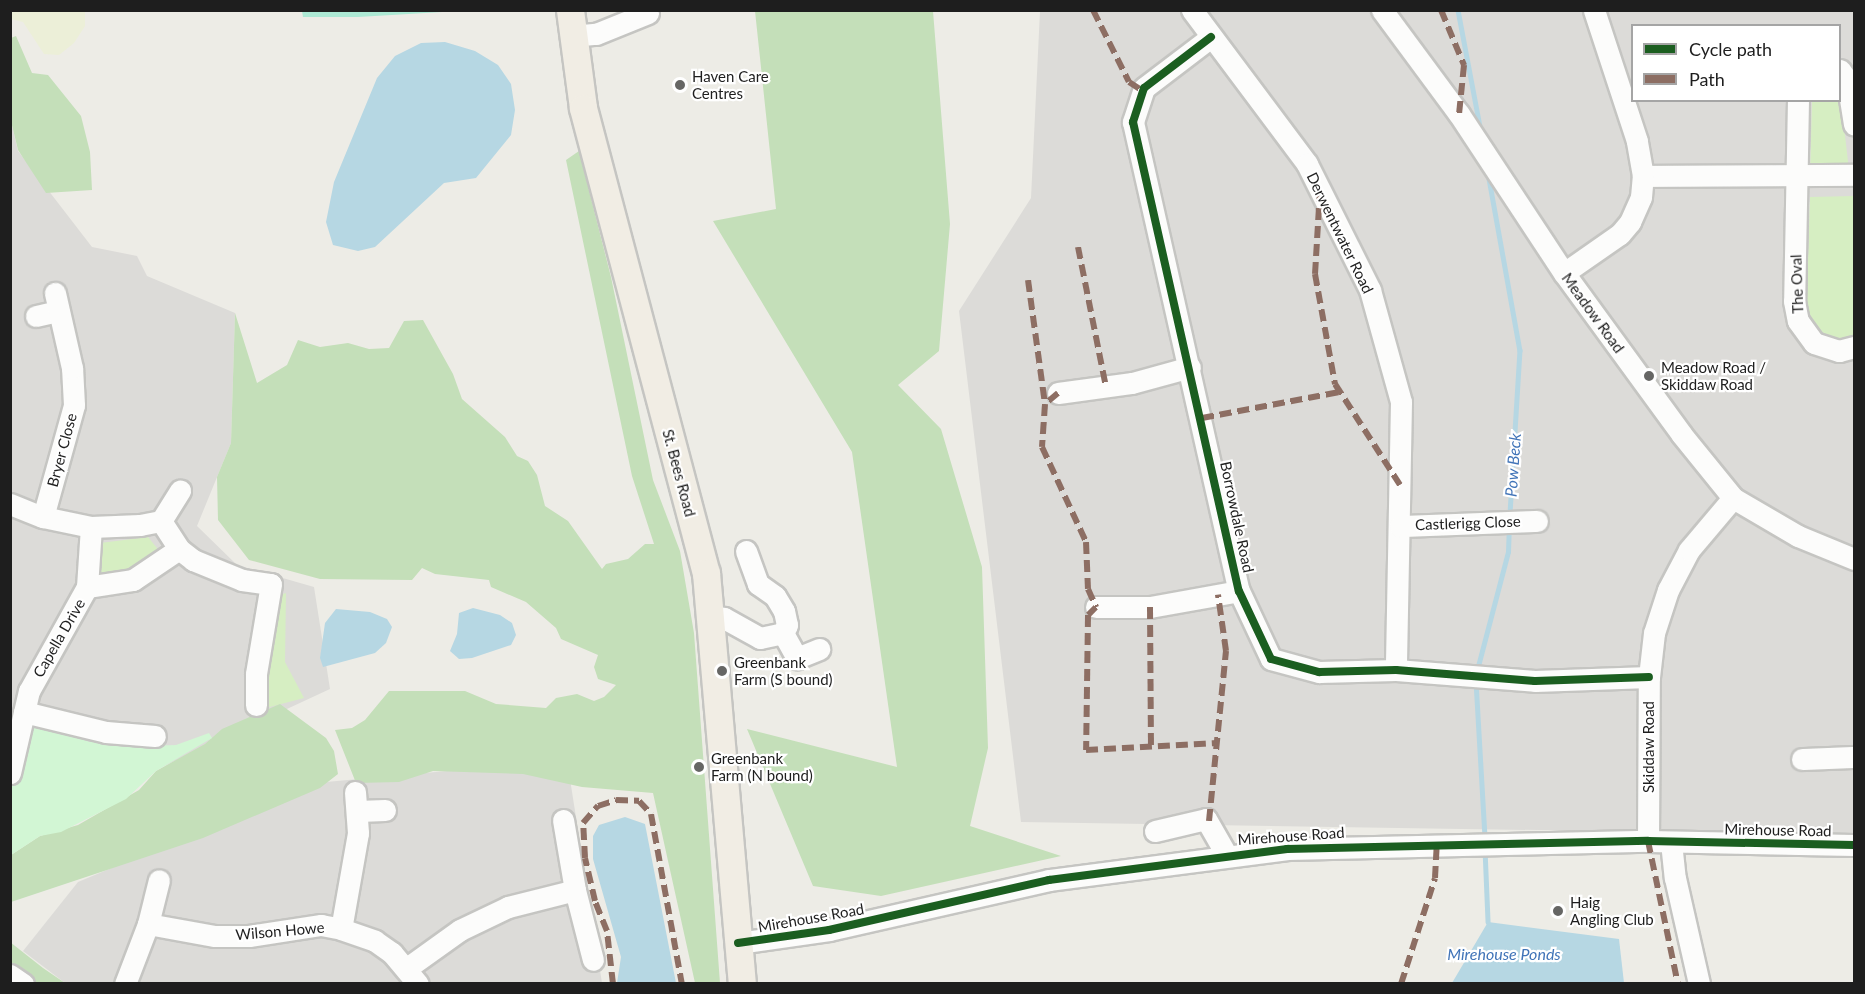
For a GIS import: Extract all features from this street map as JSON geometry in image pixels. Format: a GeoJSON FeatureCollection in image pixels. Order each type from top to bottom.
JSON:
{"type":"FeatureCollection","features":[{"type":"Feature","properties":{"kind":"main road","name":"St. Bees Road"},"geometry":{"type":"LineString","coordinates":[[571,23],[583,108],[706,573],[742,984]]}},
{"type":"Feature","properties":{"kind":"street","name":"Derwentwater Road"},"geometry":{"type":"LineString","coordinates":[[1192,10],[1307,164],[1370,290],[1401,402],[1396,670]]}},
{"type":"Feature","properties":{"kind":"street","name":"Meadow Road"},"geometry":{"type":"LineString","coordinates":[[1382,10],[1459,114],[1564,273],[1682,435],[1733,498],[1798,536],[1854,559]]}},
{"type":"Feature","properties":{"kind":"street"},"geometry":{"type":"LineString","coordinates":[[1564,273],[1630,222],[1641,197],[1643,176],[1637,141],[1594,10]]}},
{"type":"Feature","properties":{"kind":"street"},"geometry":{"type":"LineString","coordinates":[[571,23],[596,34],[648,13]]}},
{"type":"Feature","properties":{"kind":"street","name":"Borrowdale Road"},"geometry":{"type":"LineString","coordinates":[[1211,37],[1144,88],[1133,123],[1239,591],[1271,659],[1319,672],[1396,670],[1535,681],[1649,677]]}},
{"type":"Feature","properties":{"kind":"street"},"geometry":{"type":"LineString","coordinates":[[1841,74],[1850,90],[1854,124]]}},
{"type":"Feature","properties":{"kind":"street","name":"The Oval"},"geometry":{"type":"LineString","coordinates":[[1798,102],[1794,301],[1798,321],[1814,343],[1839,351],[1854,347]]}},
{"type":"Feature","properties":{"kind":"street"},"geometry":{"type":"LineString","coordinates":[[1643,176],[1854,175]]}},
{"type":"Feature","properties":{"kind":"street","name":"Bryer Close"},"geometry":{"type":"LineString","coordinates":[[36,316],[56,302],[72,368],[74,405],[43,517]]}},
{"type":"Feature","properties":{"kind":"street"},"geometry":{"type":"LineString","coordinates":[[1058,393],[1132,383],[1190,367]]}},
{"type":"Feature","properties":{"kind":"street"},"geometry":{"type":"LineString","coordinates":[[161,521],[180,491]]}},
{"type":"Feature","properties":{"kind":"street","name":"Skiddaw Road"},"geometry":{"type":"LineString","coordinates":[[1648,842],[1649,677],[1654,633],[1672,580],[1702,531],[1733,498]]}},
{"type":"Feature","properties":{"kind":"street"},"geometry":{"type":"LineString","coordinates":[[10,504],[43,517],[91,526],[161,521]]}},
{"type":"Feature","properties":{"kind":"street"},"geometry":{"type":"LineString","coordinates":[[161,521],[179,549],[212,570],[271,584],[256,674],[256,705]]}},
{"type":"Feature","properties":{"kind":"street","name":"Castlerigg Close"},"geometry":{"type":"LineString","coordinates":[[1400,526],[1537,521]]}},
{"type":"Feature","properties":{"kind":"street","name":"Capella Drive"},"geometry":{"type":"LineString","coordinates":[[10,773],[24,712],[38,672],[73,617],[87,587],[91,526]]}},
{"type":"Feature","properties":{"kind":"street"},"geometry":{"type":"LineString","coordinates":[[87,587],[133,580],[179,549]]}},
{"type":"Feature","properties":{"kind":"street"},"geometry":{"type":"LineString","coordinates":[[710,616],[724,618],[760,639],[783,633],[787,625],[784,611],[775,596],[758,584],[746,551]]}},
{"type":"Feature","properties":{"kind":"street"},"geometry":{"type":"LineString","coordinates":[[1096,608],[1150,607],[1239,591]]}},
{"type":"Feature","properties":{"kind":"street"},"geometry":{"type":"LineString","coordinates":[[783,633],[797,658],[819,649]]}},
{"type":"Feature","properties":{"kind":"street"},"geometry":{"type":"LineString","coordinates":[[24,712],[106,732],[155,736]]}},
{"type":"Feature","properties":{"kind":"street"},"geometry":{"type":"LineString","coordinates":[[1802,759],[1854,757]]}},
{"type":"Feature","properties":{"kind":"street","name":"Wilson Howe"},"geometry":{"type":"LineString","coordinates":[[341,928],[357,802],[385,810]]}},
{"type":"Feature","properties":{"kind":"street"},"geometry":{"type":"LineString","coordinates":[[1155,831],[1206,819],[1226,854]]}},
{"type":"Feature","properties":{"kind":"street"},"geometry":{"type":"LineString","coordinates":[[563,820],[575,890],[593,960]]}},
{"type":"Feature","properties":{"kind":"street","name":"Mirehouse Road"},"geometry":{"type":"LineString","coordinates":[[738,943],[829,930],[1049,880],[1226,854],[1338,846],[1648,842],[1854,845]]}},
{"type":"Feature","properties":{"kind":"street"},"geometry":{"type":"LineString","coordinates":[[1671,842],[1675,878],[1699,984]]}},
{"type":"Feature","properties":{"kind":"street"},"geometry":{"type":"LineString","coordinates":[[125,984],[147,924],[159,880]]}},
{"type":"Feature","properties":{"kind":"street","name":"Wilson Howe"},"geometry":{"type":"LineString","coordinates":[[147,924],[215,936],[249,936],[300,927],[341,928],[375,941],[412,976],[460,930],[508,907],[575,890]]}},
{"type":"Feature","properties":{"kind":"street"},"geometry":{"type":"LineString","coordinates":[[10,975],[23,984]]}},
{"type":"Feature","properties":{"kind":"shaded area"},"geometry":{"type":"Polygon","coordinates":[[[1040,11],[1854,11],[1854,835],[1021,822],[959,311],[1031,198],[1040,11]]]}},
{"type":"Feature","properties":{"kind":"shaded area"},"geometry":{"type":"Polygon","coordinates":[[[10,117],[18,151],[92,247],[137,256],[147,276],[235,313],[231,443],[197,526],[237,565],[314,587],[330,689],[80,805],[10,844],[10,117]]]}},
{"type":"Feature","properties":{"kind":"shaded area"},"geometry":{"type":"Polygon","coordinates":[[[567,760],[602,983],[65,983],[23,951],[78,882],[315,783],[567,760]]]}},
{"type":"Feature","properties":{"kind":"green space"},"geometry":{"type":"Polygon","coordinates":[[[302,10],[459,11],[358,17],[303,17],[302,10]]]}},
{"type":"Feature","properties":{"kind":"green space"},"geometry":{"type":"Polygon","coordinates":[[[10,11],[85,11],[85,26],[74,43],[59,55],[44,54],[23,22],[11,19],[10,11]]]}},
{"type":"Feature","properties":{"kind":"green space"},"geometry":{"type":"Polygon","coordinates":[[[755,11],[933,11],[950,224],[939,351],[898,385],[941,429],[982,567],[988,748],[970,826],[1061,856],[881,896],[813,886],[747,729],[897,767],[852,452],[713,221],[776,209],[755,11]]]}},
{"type":"Feature","properties":{"kind":"green space"},"geometry":{"type":"Polygon","coordinates":[[[16,36],[32,73],[48,75],[81,116],[90,152],[92,190],[46,193],[18,150],[10,117],[11,38],[16,36]]]}},
{"type":"Feature","properties":{"kind":"green space"},"geometry":{"type":"Polygon","coordinates":[[[1841,101],[1849,170],[1810,177],[1812,102],[1841,101]]]}},
{"type":"Feature","properties":{"kind":"green space"},"geometry":{"type":"Polygon","coordinates":[[[579,151],[611,277],[653,480],[680,551],[694,633],[720,983],[695,983],[653,793],[582,787],[523,774],[433,771],[399,782],[356,783],[335,730],[352,728],[365,720],[389,691],[465,691],[496,704],[546,708],[556,698],[577,694],[594,701],[604,697],[616,685],[598,679],[594,667],[598,655],[561,639],[556,628],[526,602],[491,587],[489,580],[435,574],[422,568],[412,580],[320,579],[249,560],[218,520],[217,477],[231,443],[235,313],[257,383],[287,365],[298,340],[320,347],[348,343],[369,349],[389,348],[404,321],[423,320],[453,374],[462,399],[505,437],[517,456],[528,461],[537,475],[545,506],[568,521],[602,569],[606,564],[628,559],[645,544],[654,544],[632,476],[566,160],[579,151]]]}},
{"type":"Feature","properties":{"kind":"green space"},"geometry":{"type":"Polygon","coordinates":[[[1853,196],[1854,335],[1848,341],[1828,341],[1806,325],[1810,197],[1853,196]]]}},
{"type":"Feature","properties":{"kind":"green space"},"geometry":{"type":"Polygon","coordinates":[[[148,537],[161,553],[152,562],[101,581],[94,571],[100,543],[148,537]]]}},
{"type":"Feature","properties":{"kind":"green space"},"geometry":{"type":"Polygon","coordinates":[[[286,593],[285,662],[304,698],[266,708],[266,694],[261,690],[280,595],[286,593]]]}},
{"type":"Feature","properties":{"kind":"green space"},"geometry":{"type":"Polygon","coordinates":[[[280,704],[326,738],[334,751],[338,774],[320,788],[203,838],[11,902],[11,855],[40,836],[78,825],[139,790],[156,771],[205,744],[222,729],[280,704]]]}},
{"type":"Feature","properties":{"kind":"green space"},"geometry":{"type":"Polygon","coordinates":[[[37,725],[90,742],[102,737],[141,741],[147,746],[176,745],[209,733],[212,738],[156,771],[126,799],[61,832],[40,836],[11,855],[11,787],[29,730],[37,725]]]}},
{"type":"Feature","properties":{"kind":"green space"},"geometry":{"type":"Polygon","coordinates":[[[10,942],[65,983],[37,983],[11,965],[10,942]]]}},
{"type":"Feature","properties":{"kind":"water"},"geometry":{"type":"Polygon","coordinates":[[[445,42],[475,51],[498,65],[511,84],[515,110],[511,135],[476,178],[444,183],[375,247],[358,251],[333,245],[326,222],[334,182],[377,78],[395,56],[421,43],[445,42]]]}},
{"type":"Feature","properties":{"kind":"water"},"geometry":{"type":"Polygon","coordinates":[[[473,608],[500,615],[512,623],[516,635],[511,645],[472,658],[459,659],[450,651],[457,634],[459,613],[473,608]]]}},
{"type":"Feature","properties":{"kind":"water"},"geometry":{"type":"Polygon","coordinates":[[[336,609],[370,612],[387,619],[392,627],[386,643],[375,653],[323,667],[320,658],[325,623],[336,609]]]}},
{"type":"Feature","properties":{"kind":"water"},"geometry":{"type":"Polygon","coordinates":[[[625,817],[645,824],[676,983],[617,983],[621,957],[593,859],[593,836],[599,825],[625,817]]]}},
{"type":"Feature","properties":{"kind":"water","name":"Mirehouse Ponds"},"geometry":{"type":"Polygon","coordinates":[[[1488,922],[1619,939],[1624,983],[1452,983],[1488,922]]]}},
{"type":"Feature","properties":{"kind":"waterway","name":"Pow Beck"},"geometry":{"type":"LineString","coordinates":[[1458,10],[1481,132]]}},
{"type":"Feature","properties":{"kind":"waterway","name":"Pow Beck"},"geometry":{"type":"LineString","coordinates":[[1488,173],[1520,350],[1510,515]]}},
{"type":"Feature","properties":{"kind":"waterway","name":"Pow Beck"},"geometry":{"type":"LineString","coordinates":[[1477,670],[1508,552],[1509,529]]}},
{"type":"Feature","properties":{"kind":"waterway","name":"Pow Beck"},"geometry":{"type":"LineString","coordinates":[[1476,681],[1485,838]]}},
{"type":"Feature","properties":{"kind":"waterway","name":"Pow Beck"},"geometry":{"type":"LineString","coordinates":[[1485,849],[1488,922]]}},
{"type":"Feature","properties":{"kind":"marked path"},"geometry":{"type":"LineString","coordinates":[[1093,10],[1129,82],[1143,91]]}},
{"type":"Feature","properties":{"kind":"marked path"},"geometry":{"type":"LineString","coordinates":[[1441,10],[1464,65],[1459,114]]}},
{"type":"Feature","properties":{"kind":"marked path"},"geometry":{"type":"LineString","coordinates":[[1320,190],[1315,274],[1335,384],[1400,485]]}},
{"type":"Feature","properties":{"kind":"marked path"},"geometry":{"type":"LineString","coordinates":[[1078,247],[1106,387]]}},
{"type":"Feature","properties":{"kind":"marked path"},"geometry":{"type":"LineString","coordinates":[[1028,280],[1045,404]]}},
{"type":"Feature","properties":{"kind":"marked path"},"geometry":{"type":"LineString","coordinates":[[1202,418],[1340,392]]}},
{"type":"Feature","properties":{"kind":"marked path"},"geometry":{"type":"LineString","coordinates":[[1058,393],[1045,404],[1042,447],[1086,542],[1088,589],[1096,607],[1088,615],[1086,750],[1218,743]]}},
{"type":"Feature","properties":{"kind":"marked path"},"geometry":{"type":"LineString","coordinates":[[1209,821],[1226,651],[1218,595]]}},
{"type":"Feature","properties":{"kind":"marked path"},"geometry":{"type":"LineString","coordinates":[[1150,607],[1151,746]]}},
{"type":"Feature","properties":{"kind":"marked path"},"geometry":{"type":"LineString","coordinates":[[613,984],[607,931],[595,901],[585,858],[583,823],[598,806],[616,800],[639,801],[651,814],[682,984]]}},
{"type":"Feature","properties":{"kind":"marked path"},"geometry":{"type":"LineString","coordinates":[[1648,841],[1678,984]]}},
{"type":"Feature","properties":{"kind":"marked path"},"geometry":{"type":"LineString","coordinates":[[1401,984],[1435,878],[1437,843]]}},
{"type":"Feature","properties":{"kind":"cycle path"},"geometry":{"type":"LineString","coordinates":[[1211,37],[1144,88],[1133,122],[1239,591],[1271,659],[1319,672],[1396,670],[1535,681],[1649,677]]}},
{"type":"Feature","properties":{"kind":"cycle path"},"geometry":{"type":"LineString","coordinates":[[738,943],[829,930],[1049,880],[1287,849],[1648,841],[1854,845]]}},
{"type":"Feature","properties":{"kind":"place","name":"Haven Care Centres"},"geometry":{"type":"Point","coordinates":[680,85]}},
{"type":"Feature","properties":{"kind":"place","name":"Meadow Road / Skiddaw Road"},"geometry":{"type":"Point","coordinates":[1649,376]}},
{"type":"Feature","properties":{"kind":"place","name":"Greenbank Farm (S bound)"},"geometry":{"type":"Point","coordinates":[722,671]}},
{"type":"Feature","properties":{"kind":"place","name":"Greenbank Farm (N bound)"},"geometry":{"type":"Point","coordinates":[699,767]}},
{"type":"Feature","properties":{"kind":"place","name":"Haig Angling Club"},"geometry":{"type":"Point","coordinates":[1558,911]}}]}
